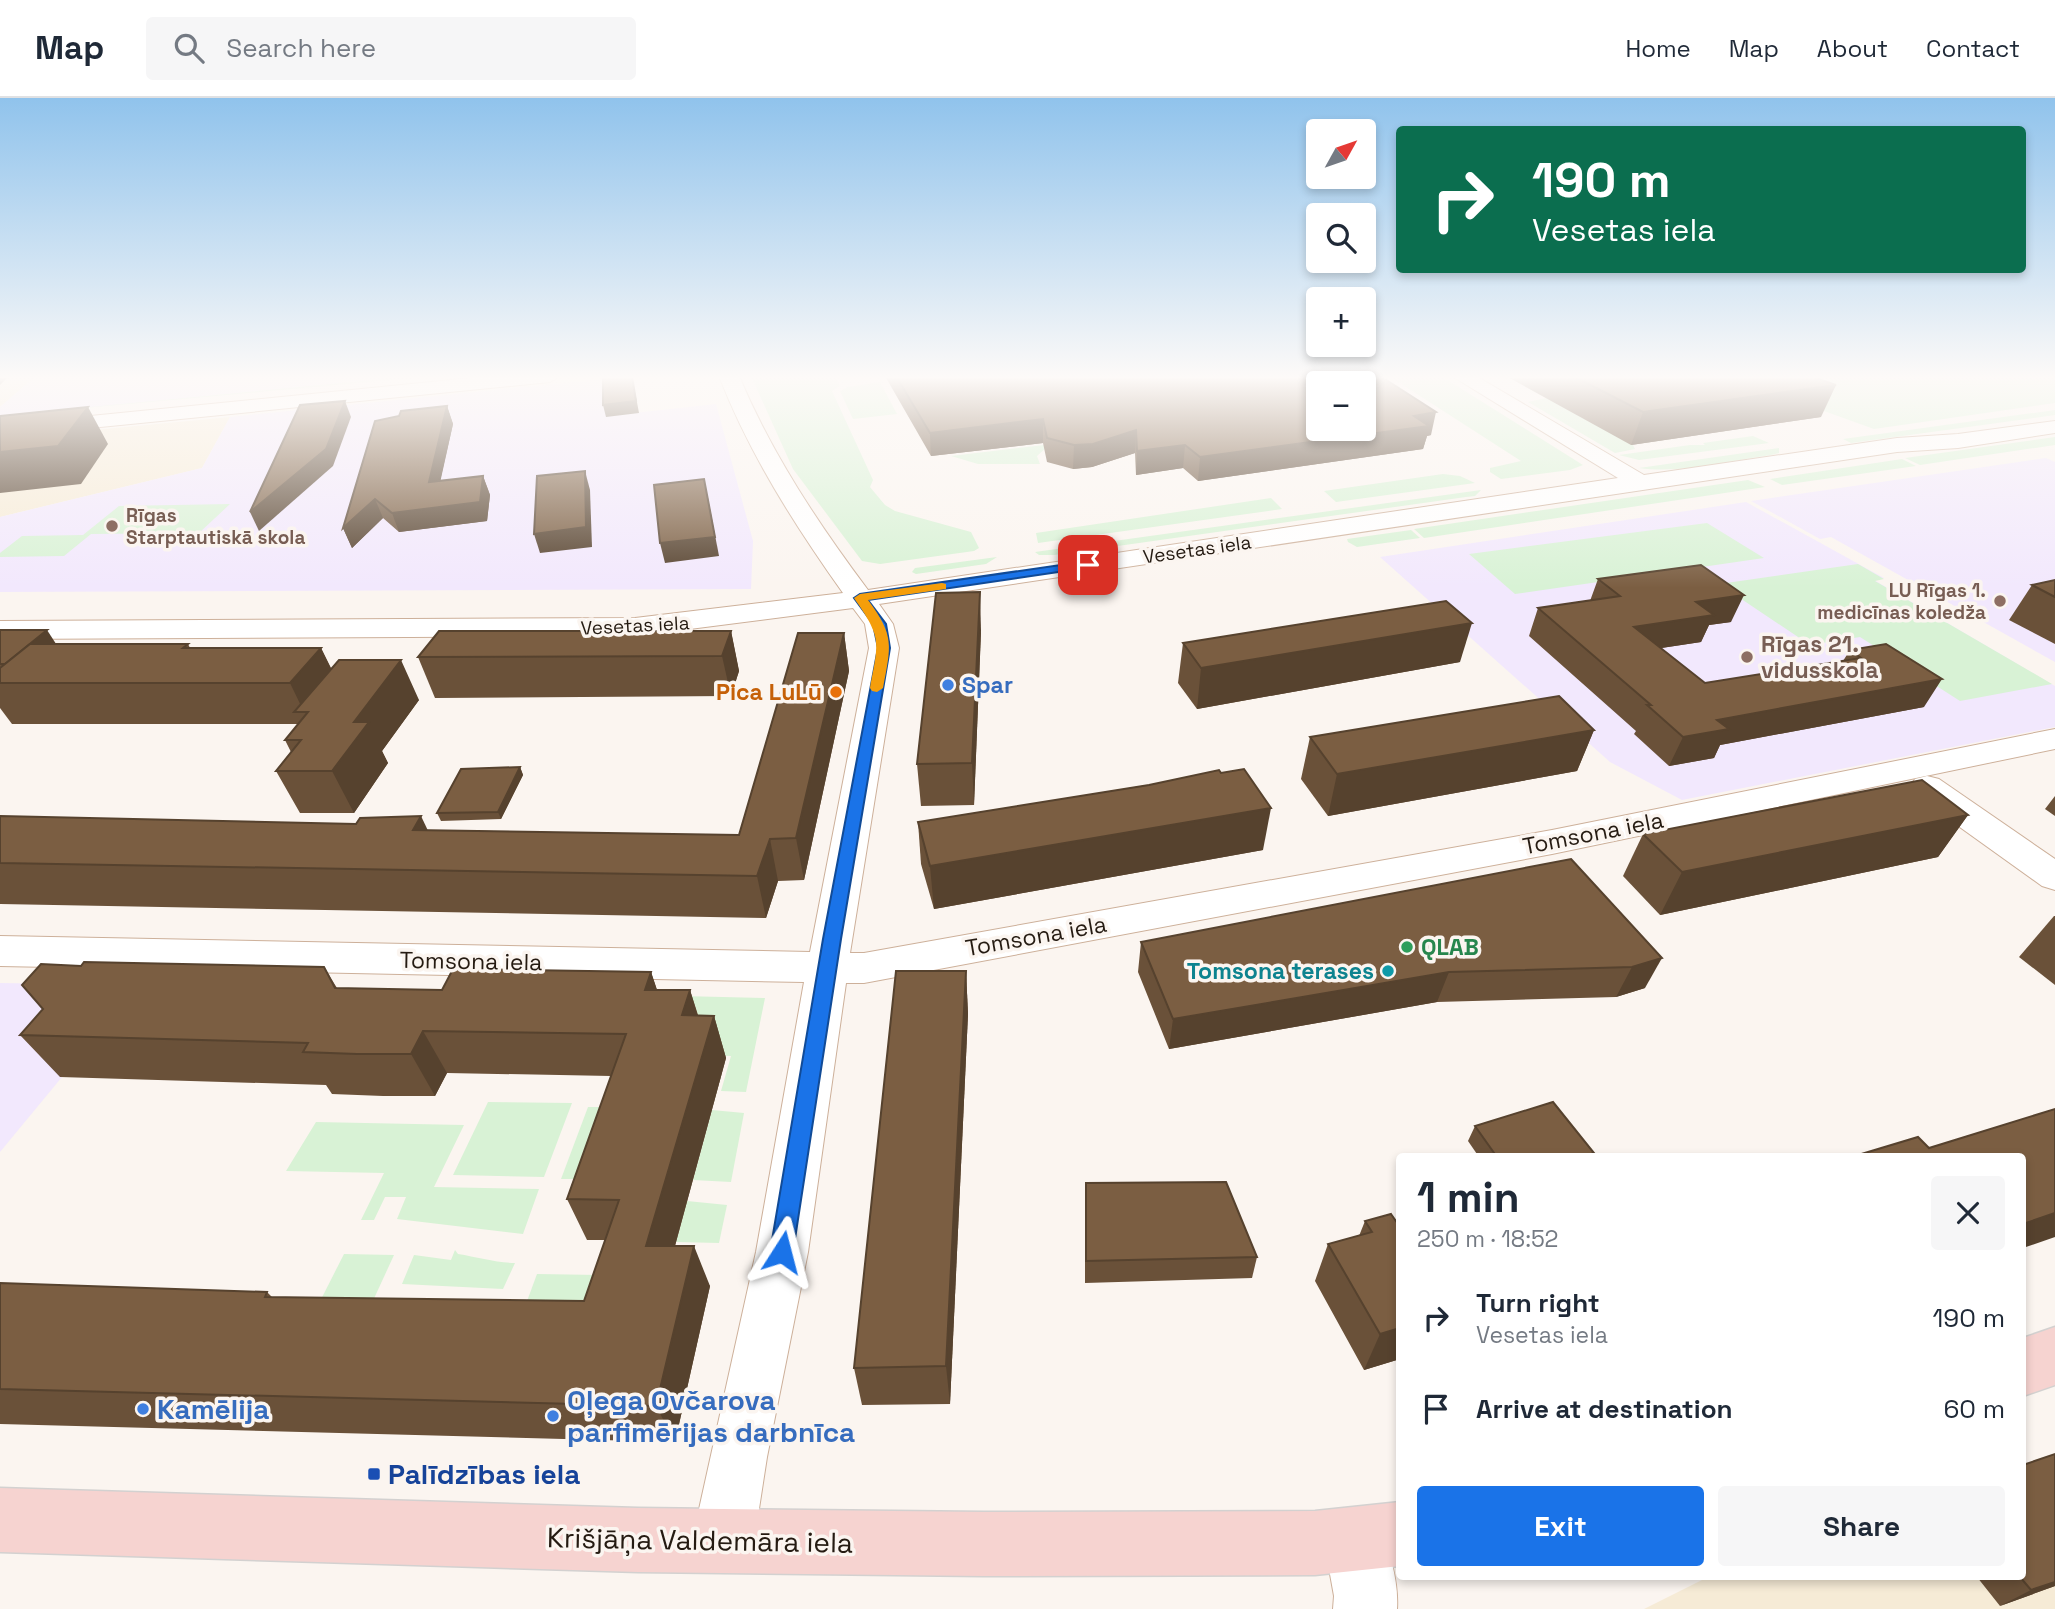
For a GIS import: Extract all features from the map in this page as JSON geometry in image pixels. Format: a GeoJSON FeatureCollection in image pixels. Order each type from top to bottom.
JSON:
{"type":"FeatureCollection","features":[{"type":"Feature","properties":{"kind":"main road"},"geometry":{"type":"LineString","coordinates":[[2026,1366],[2055,1356]]}},
{"type":"Feature","properties":{"kind":"main road","name":"Krišjāņa Valdemāra iela"},"geometry":{"type":"LineString","coordinates":[[0,1521],[723,1541],[1011,1544],[1377,1538]]}},
{"type":"Feature","properties":{"kind":"street"},"geometry":{"type":"LineString","coordinates":[[723,1541],[738,1457],[782,1252],[884,648],[879,624],[775,475],[758,447]]}},
{"type":"Feature","properties":{"kind":"street"},"geometry":{"type":"LineString","coordinates":[[1581,447],[1642,483]]}},
{"type":"Feature","properties":{"kind":"street","name":"Vesetas iela"},"geometry":{"type":"LineString","coordinates":[[0,630],[609,628],[704,620],[1893,447]]}},
{"type":"Feature","properties":{"kind":"street","name":"Tomsona iela"},"geometry":{"type":"LineString","coordinates":[[0,951],[864,968],[1649,823],[2055,738]]}},
{"type":"Feature","properties":{"kind":"street"},"geometry":{"type":"LineString","coordinates":[[1905,771],[2055,877]]}},
{"type":"Feature","properties":{"kind":"street"},"geometry":{"type":"LineString","coordinates":[[1365,1609],[1377,1538]]}},
{"type":"Feature","properties":{"kind":"shaded area"},"geometry":{"type":"Polygon","coordinates":[[[0,447],[214,447],[202,468],[0,517],[0,447]]]}},
{"type":"Feature","properties":{"kind":"shaded area"},"geometry":{"type":"Polygon","coordinates":[[[214,447],[727,447],[753,541],[751,589],[0,592],[0,517],[202,468],[214,447]]]}},
{"type":"Feature","properties":{"kind":"shaded area","name":"LU Rīgas 1. medicīnas koledža"},"geometry":{"type":"Polygon","coordinates":[[[2046,458],[2055,462],[2055,662],[1831,537],[1820,539],[1751,501],[2046,458]]]}},
{"type":"Feature","properties":{"kind":"shaded area","name":"Rīgas 21. vidusskola"},"geometry":{"type":"Polygon","coordinates":[[[1746,502],[1884,578],[1874,580],[2055,686],[2055,727],[1682,800],[1610,762],[1380,557],[1746,502]]]}},
{"type":"Feature","properties":{"kind":"shaded area"},"geometry":{"type":"Polygon","coordinates":[[[0,983],[126,985],[62,1077],[0,1152],[0,983]]]}},
{"type":"Feature","properties":{"kind":"shaded area"},"geometry":{"type":"Polygon","coordinates":[[[2055,1462],[2055,1609],[1644,1609],[1702,1580],[2026,1580],[2026,1566],[2055,1462]]]}},
{"type":"Feature","properties":{"kind":"green space"},"geometry":{"type":"Polygon","coordinates":[[[783,447],[858,447],[873,480],[870,487],[885,505],[895,511],[971,532],[979,548],[974,551],[880,564],[862,561],[793,469],[783,447]]]}},
{"type":"Feature","properties":{"kind":"green space"},"geometry":{"type":"Polygon","coordinates":[[[1047,447],[1037,456],[1040,464],[978,464],[951,456],[1047,447]]]}},
{"type":"Feature","properties":{"kind":"green space"},"geometry":{"type":"Polygon","coordinates":[[[1499,447],[1554,447],[1583,465],[1570,470],[1501,479],[1490,472],[1490,468],[1521,461],[1499,447]]]}},
{"type":"Feature","properties":{"kind":"green space"},"geometry":{"type":"Polygon","coordinates":[[[1604,447],[1634,447],[1635,449],[1615,453],[1604,447]]]}},
{"type":"Feature","properties":{"kind":"green space"},"geometry":{"type":"Polygon","coordinates":[[[1679,447],[1742,447],[1639,460],[1619,455],[1679,447]]]}},
{"type":"Feature","properties":{"kind":"green space"},"geometry":{"type":"Polygon","coordinates":[[[1987,447],[2045,447],[1920,465],[1905,458],[1987,447]]]}},
{"type":"Feature","properties":{"kind":"green space"},"geometry":{"type":"Polygon","coordinates":[[[1779,448],[1779,453],[1771,455],[1705,466],[1639,468],[1779,448]]]}},
{"type":"Feature","properties":{"kind":"green space"},"geometry":{"type":"Polygon","coordinates":[[[1902,459],[1916,466],[1782,485],[1770,479],[1902,459]]]}},
{"type":"Feature","properties":{"kind":"green space"},"geometry":{"type":"Polygon","coordinates":[[[1443,474],[1460,476],[1475,483],[1336,502],[1324,491],[1443,474]]]}},
{"type":"Feature","properties":{"kind":"green space"},"geometry":{"type":"Polygon","coordinates":[[[1748,480],[1765,487],[1424,538],[1414,529],[1748,480]]]}},
{"type":"Feature","properties":{"kind":"green space"},"geometry":{"type":"Polygon","coordinates":[[[1481,490],[1475,496],[1054,555],[1039,555],[1035,552],[1481,490]]]}},
{"type":"Feature","properties":{"kind":"green space"},"geometry":{"type":"Polygon","coordinates":[[[1271,498],[1282,509],[1038,543],[1036,533],[1271,498]]]}},
{"type":"Feature","properties":{"kind":"green space"},"geometry":{"type":"Polygon","coordinates":[[[230,504],[199,533],[91,534],[64,556],[0,557],[0,553],[22,536],[83,535],[119,506],[230,504]]]}},
{"type":"Feature","properties":{"kind":"green space"},"geometry":{"type":"Polygon","coordinates":[[[1707,523],[1764,558],[1515,594],[1469,554],[1707,523]]]}},
{"type":"Feature","properties":{"kind":"green space"},"geometry":{"type":"Polygon","coordinates":[[[1411,530],[1420,538],[1357,547],[1347,539],[1411,530]]]}},
{"type":"Feature","properties":{"kind":"green space"},"geometry":{"type":"Polygon","coordinates":[[[997,557],[986,564],[916,574],[912,572],[915,568],[997,557]]]}},
{"type":"Feature","properties":{"kind":"green space"},"geometry":{"type":"Polygon","coordinates":[[[1858,564],[1884,579],[1875,581],[2052,684],[1960,701],[1860,637],[1810,645],[1719,584],[1858,564]]]}},
{"type":"Feature","properties":{"kind":"green space"},"geometry":{"type":"Polygon","coordinates":[[[640,995],[765,998],[746,1092],[721,1091],[731,1056],[700,1055],[640,995]]]}},
{"type":"Feature","properties":{"kind":"green space"},"geometry":{"type":"Polygon","coordinates":[[[488,1102],[572,1103],[544,1177],[453,1175],[488,1102]]]}},
{"type":"Feature","properties":{"kind":"green space"},"geometry":{"type":"Polygon","coordinates":[[[588,1107],[610,1107],[585,1179],[561,1179],[588,1107]]]}},
{"type":"Feature","properties":{"kind":"green space"},"geometry":{"type":"Polygon","coordinates":[[[712,1110],[744,1113],[731,1182],[693,1180],[712,1110]]]}},
{"type":"Feature","properties":{"kind":"green space"},"geometry":{"type":"Polygon","coordinates":[[[316,1122],[464,1125],[434,1187],[539,1189],[523,1234],[397,1219],[406,1197],[385,1197],[374,1220],[361,1220],[384,1173],[286,1171],[316,1122]]]}},
{"type":"Feature","properties":{"kind":"green space"},"geometry":{"type":"Polygon","coordinates":[[[687,1201],[727,1205],[719,1243],[676,1242],[687,1201]]]}},
{"type":"Feature","properties":{"kind":"green space"},"geometry":{"type":"Polygon","coordinates":[[[455,1250],[458,1254],[515,1263],[503,1289],[402,1284],[414,1255],[451,1260],[455,1250]]]}},
{"type":"Feature","properties":{"kind":"green space"},"geometry":{"type":"Polygon","coordinates":[[[344,1254],[394,1255],[360,1329],[307,1327],[344,1254]]]}},
{"type":"Feature","properties":{"kind":"green space"},"geometry":{"type":"Polygon","coordinates":[[[537,1274],[600,1275],[587,1334],[516,1331],[537,1274]]]}},
{"type":"Feature","properties":{"kind":"building"},"geometry":{"type":"Polygon","coordinates":[[[0,447],[53,447],[0,452],[0,447]]]}},
{"type":"Feature","properties":{"kind":"building"},"geometry":{"type":"Polygon","coordinates":[[[281,447],[327,447],[326,449],[250,512],[281,447]]]}},
{"type":"Feature","properties":{"kind":"building"},"geometry":{"type":"Polygon","coordinates":[[[367,447],[437,447],[429,482],[483,476],[480,502],[392,513],[375,499],[343,528],[367,447]]]}},
{"type":"Feature","properties":{"kind":"building"},"geometry":{"type":"Polygon","coordinates":[[[1137,447],[1173,447],[1137,451],[1137,447]]]}},
{"type":"Feature","properties":{"kind":"building"},"geometry":{"type":"Polygon","coordinates":[[[1187,447],[1277,447],[1200,457],[1187,447]]]}},
{"type":"Feature","properties":{"kind":"building"},"geometry":{"type":"Polygon","coordinates":[[[585,471],[586,527],[534,534],[537,476],[585,471]]]}},
{"type":"Feature","properties":{"kind":"building"},"geometry":{"type":"Polygon","coordinates":[[[704,479],[715,537],[660,543],[654,485],[704,479]]]}},
{"type":"Feature","properties":{"kind":"building"},"geometry":{"type":"Polygon","coordinates":[[[1701,565],[1744,595],[1696,602],[1714,615],[1634,627],[1705,683],[1861,658],[1850,650],[1886,644],[1942,679],[1717,720],[1729,729],[1683,737],[1647,705],[1651,705],[1538,608],[1620,596],[1598,579],[1701,565]]]}},
{"type":"Feature","properties":{"kind":"building"},"geometry":{"type":"Polygon","coordinates":[[[2055,580],[2055,597],[2032,585],[2055,580]]]}},
{"type":"Feature","properties":{"kind":"building"},"geometry":{"type":"Polygon","coordinates":[[[980,592],[972,763],[917,764],[936,593],[980,592]]]}},
{"type":"Feature","properties":{"kind":"building"},"geometry":{"type":"Polygon","coordinates":[[[1446,601],[1472,623],[1201,668],[1183,643],[1446,601]]]}},
{"type":"Feature","properties":{"kind":"building"},"geometry":{"type":"Polygon","coordinates":[[[0,630],[47,630],[5,664],[0,664],[0,630]]]}},
{"type":"Feature","properties":{"kind":"building"},"geometry":{"type":"Polygon","coordinates":[[[439,631],[731,631],[722,656],[418,657],[439,631]]]}},
{"type":"Feature","properties":{"kind":"building"},"geometry":{"type":"Polygon","coordinates":[[[798,633],[844,633],[796,838],[770,839],[757,876],[0,863],[0,816],[356,824],[360,818],[421,816],[413,830],[739,835],[798,633]]]}},
{"type":"Feature","properties":{"kind":"building"},"geometry":{"type":"Polygon","coordinates":[[[30,644],[188,644],[183,648],[321,648],[290,683],[0,683],[0,668],[30,644]]]}},
{"type":"Feature","properties":{"kind":"building"},"geometry":{"type":"Polygon","coordinates":[[[339,660],[401,660],[354,722],[369,722],[332,771],[276,771],[301,740],[285,740],[308,712],[294,712],[339,660]]]}},
{"type":"Feature","properties":{"kind":"building"},"geometry":{"type":"Polygon","coordinates":[[[1559,696],[1594,730],[1337,774],[1310,737],[1559,696]]]}},
{"type":"Feature","properties":{"kind":"building"},"geometry":{"type":"Polygon","coordinates":[[[520,767],[498,812],[437,813],[461,769],[520,767]]]}},
{"type":"Feature","properties":{"kind":"building"},"geometry":{"type":"Polygon","coordinates":[[[1244,769],[1271,808],[930,866],[918,822],[1149,785],[1219,770],[1221,773],[1244,769]]]}},
{"type":"Feature","properties":{"kind":"building"},"geometry":{"type":"Polygon","coordinates":[[[1922,780],[1968,815],[1682,872],[1643,834],[1922,780]]]}},
{"type":"Feature","properties":{"kind":"building","name":"Tomsona terases"},"geometry":{"type":"Polygon","coordinates":[[[1571,859],[1662,958],[1632,967],[1449,972],[1173,1019],[1141,942],[1571,859]]]}},
{"type":"Feature","properties":{"kind":"building"},"geometry":{"type":"Polygon","coordinates":[[[84,962],[324,967],[335,988],[442,990],[453,969],[651,972],[645,990],[690,990],[682,1015],[714,1016],[646,1246],[694,1246],[656,1406],[0,1389],[0,1283],[267,1292],[265,1297],[584,1301],[619,1200],[567,1199],[626,1034],[423,1031],[411,1054],[303,1052],[308,1043],[20,1035],[43,1009],[22,985],[41,964],[81,966],[84,962]]]}},
{"type":"Feature","properties":{"kind":"building"},"geometry":{"type":"Polygon","coordinates":[[[896,971],[966,971],[946,1366],[854,1368],[896,971]]]}},
{"type":"Feature","properties":{"kind":"building"},"geometry":{"type":"Polygon","coordinates":[[[1553,1102],[1594,1153],[1494,1153],[1475,1126],[1553,1102]]]}},
{"type":"Feature","properties":{"kind":"building"},"geometry":{"type":"Polygon","coordinates":[[[2055,1109],[2055,1213],[2026,1223],[2026,1153],[1865,1153],[1918,1137],[1929,1148],[2055,1109]]]}},
{"type":"Feature","properties":{"kind":"building"},"geometry":{"type":"Polygon","coordinates":[[[1226,1182],[1257,1257],[1086,1261],[1086,1183],[1226,1182]]]}},
{"type":"Feature","properties":{"kind":"building"},"geometry":{"type":"Polygon","coordinates":[[[1391,1214],[1396,1221],[1396,1329],[1380,1334],[1328,1244],[1372,1232],[1365,1221],[1391,1214]]]}},
{"type":"Feature","properties":{"kind":"building"},"geometry":{"type":"Polygon","coordinates":[[[2055,1454],[2055,1582],[2031,1590],[2023,1580],[2026,1580],[2026,1464],[2055,1454]]]}},
{"type":"Feature","properties":{"kind":"slow traffic"},"geometry":{"type":"LineString","coordinates":[[877,688],[884,648],[879,624],[860,598],[942,586]]}},
{"type":"Feature","properties":{"kind":"place","name":"Rīgas Starptautiskā skola"},"geometry":{"type":"Point","coordinates":[112,526]}},
{"type":"Feature","properties":{"kind":"place","name":"LU Rīgas 1. medicīnas koledža"},"geometry":{"type":"Point","coordinates":[2000,601]}},
{"type":"Feature","properties":{"kind":"place","name":"Rīgas 21. vidusskola"},"geometry":{"type":"Point","coordinates":[1747,657]}},
{"type":"Feature","properties":{"kind":"place","name":"Spar"},"geometry":{"type":"Point","coordinates":[948,685]}},
{"type":"Feature","properties":{"kind":"place","name":"Pica LuLū"},"geometry":{"type":"Point","coordinates":[836,692]}},
{"type":"Feature","properties":{"kind":"place","name":"QLAB"},"geometry":{"type":"Point","coordinates":[1407,947]}},
{"type":"Feature","properties":{"kind":"place","name":"Tomsona terases"},"geometry":{"type":"Point","coordinates":[1388,971]}},
{"type":"Feature","properties":{"kind":"place","name":"Kamēlija"},"geometry":{"type":"Point","coordinates":[143,1409]}},
{"type":"Feature","properties":{"kind":"place","name":"Oļega Ovčarova parfimērijas darbnīca"},"geometry":{"type":"Point","coordinates":[553,1416]}},
{"type":"Feature","properties":{"kind":"place","name":"Palīdzības iela"},"geometry":{"type":"Point","coordinates":[374,1474]}},
{"type":"Feature","properties":{"kind":"route"},"geometry":{"type":"LineString","coordinates":[[782,1252],[832,939],[884,648],[879,624],[860,598],[1088,565]]}}]}
